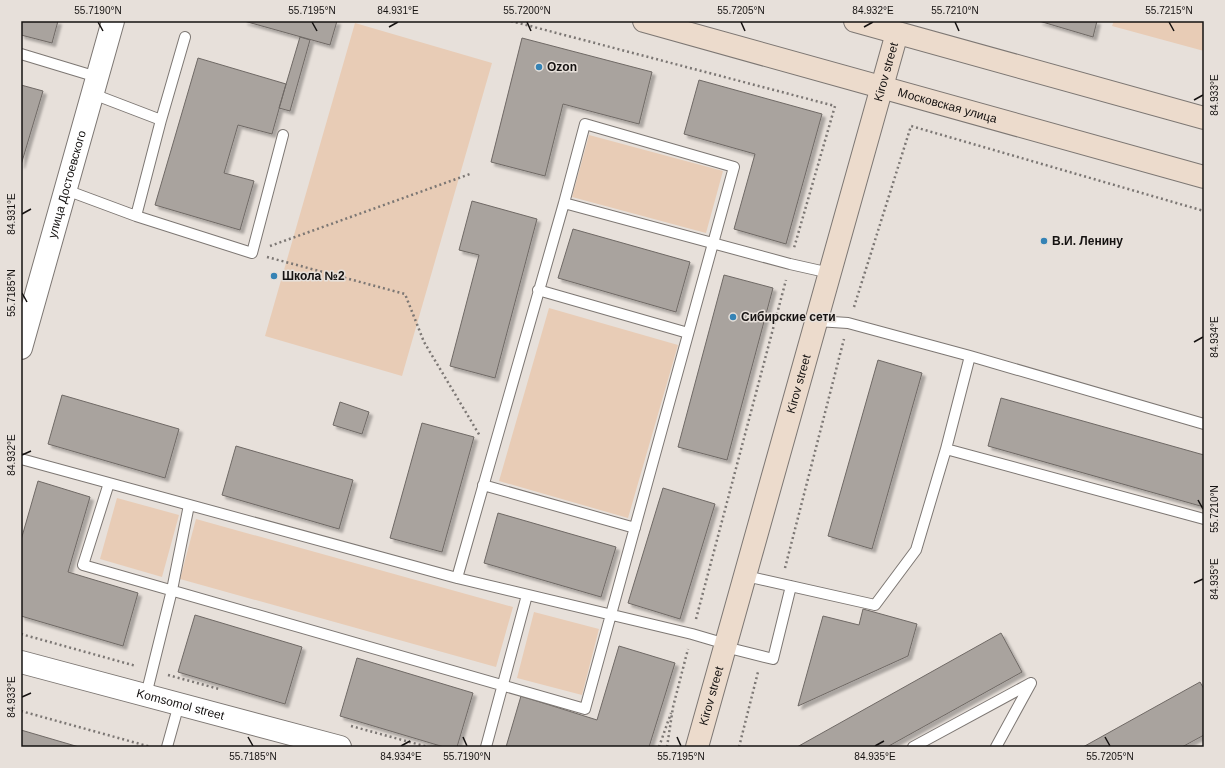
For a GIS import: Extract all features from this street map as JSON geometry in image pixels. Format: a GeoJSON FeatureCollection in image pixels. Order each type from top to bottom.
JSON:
{"type":"FeatureCollection","features":[{"type":"Feature","properties":{"kind":"main road","name":"Московская улица"},"geometry":{"type":"LineString","coordinates":[[644,21],[1204,176]]}},
{"type":"Feature","properties":{"kind":"main road"},"geometry":{"type":"LineString","coordinates":[[855,21],[899,27],[1204,118]]}},
{"type":"Feature","properties":{"kind":"main road","name":"Kirov street"},"geometry":{"type":"LineString","coordinates":[[697,747],[899,27]]}},
{"type":"Feature","properties":{"kind":"street","name":"улица Достоевского"},"geometry":{"type":"LineString","coordinates":[[21,348],[113,21]]}},
{"type":"Feature","properties":{"kind":"street","name":"Komsomol street"},"geometry":{"type":"LineString","coordinates":[[21,662],[340,747]]}},
{"type":"Feature","properties":{"kind":"lane"},"geometry":{"type":"LineString","coordinates":[[136,216],[161,120],[185,37]]}},
{"type":"Feature","properties":{"kind":"lane"},"geometry":{"type":"LineString","coordinates":[[21,54],[95,86],[161,120]]}},
{"type":"Feature","properties":{"kind":"lane"},"geometry":{"type":"LineString","coordinates":[[109,483],[84,565],[586,709],[634,528],[734,167],[585,124],[564,203],[457,578]]}},
{"type":"Feature","properties":{"kind":"lane"},"geometry":{"type":"LineString","coordinates":[[66,190],[136,216],[252,253],[283,135]]}},
{"type":"Feature","properties":{"kind":"lane"},"geometry":{"type":"LineString","coordinates":[[564,203],[790,264],[830,273]]}},
{"type":"Feature","properties":{"kind":"lane"},"geometry":{"type":"LineString","coordinates":[[538,290],[688,333]]}},
{"type":"Feature","properties":{"kind":"lane"},"geometry":{"type":"LineString","coordinates":[[817,321],[848,323],[970,356],[1204,424]]}},
{"type":"Feature","properties":{"kind":"lane"},"geometry":{"type":"LineString","coordinates":[[746,576],[875,605],[916,550],[946,449],[970,356]]}},
{"type":"Feature","properties":{"kind":"lane"},"geometry":{"type":"LineString","coordinates":[[946,449],[1204,519]]}},
{"type":"Feature","properties":{"kind":"lane"},"geometry":{"type":"LineString","coordinates":[[21,459],[457,578],[610,616],[692,634],[773,659],[786,585]]}},
{"type":"Feature","properties":{"kind":"lane"},"geometry":{"type":"LineString","coordinates":[[483,485],[634,528]]}},
{"type":"Feature","properties":{"kind":"lane"},"geometry":{"type":"LineString","coordinates":[[146,695],[172,590],[189,505]]}},
{"type":"Feature","properties":{"kind":"lane"},"geometry":{"type":"LineString","coordinates":[[486,747],[527,595]]}},
{"type":"Feature","properties":{"kind":"lane"},"geometry":{"type":"LineString","coordinates":[[913,747],[1031,683],[996,747]]}},
{"type":"Feature","properties":{"kind":"lane"},"geometry":{"type":"LineString","coordinates":[[167,747],[179,704]]}},
{"type":"Feature","properties":{"kind":"path"},"geometry":{"type":"LineString","coordinates":[[511,21],[835,106],[790,264],[673,706],[659,747]]}},
{"type":"Feature","properties":{"kind":"path"},"geometry":{"type":"LineString","coordinates":[[786,585],[848,323],[911,126],[1204,211]]}},
{"type":"Feature","properties":{"kind":"path"},"geometry":{"type":"LineString","coordinates":[[252,253],[470,174]]}},
{"type":"Feature","properties":{"kind":"path"},"geometry":{"type":"LineString","coordinates":[[252,253],[405,294],[424,342],[492,455]]}},
{"type":"Feature","properties":{"kind":"path"},"geometry":{"type":"LineString","coordinates":[[739,747],[762,656]]}},
{"type":"Feature","properties":{"kind":"path"},"geometry":{"type":"LineString","coordinates":[[667,747],[673,706]]}},
{"type":"Feature","properties":{"kind":"path"},"geometry":{"type":"LineString","coordinates":[[21,711],[151,747]]}},
{"type":"Feature","properties":{"kind":"shaded area"},"geometry":{"type":"Polygon","coordinates":[[[1114,21],[1204,21],[1204,51],[1112,26],[1114,21]]]}},
{"type":"Feature","properties":{"kind":"shaded area"},"geometry":{"type":"Polygon","coordinates":[[[355,23],[492,63],[402,376],[265,336],[355,23]]]}},
{"type":"Feature","properties":{"kind":"shaded area"},"geometry":{"type":"Polygon","coordinates":[[[589,135],[723,171],[706,233],[572,197],[589,135]]]}},
{"type":"Feature","properties":{"kind":"shaded area"},"geometry":{"type":"Polygon","coordinates":[[[549,308],[678,345],[628,518],[499,481],[549,308]]]}},
{"type":"Feature","properties":{"kind":"shaded area"},"geometry":{"type":"Polygon","coordinates":[[[117,498],[179,515],[162,577],[100,559],[117,498]]]}},
{"type":"Feature","properties":{"kind":"shaded area"},"geometry":{"type":"Polygon","coordinates":[[[196,519],[513,607],[496,667],[180,579],[196,519]]]}},
{"type":"Feature","properties":{"kind":"shaded area"},"geometry":{"type":"Polygon","coordinates":[[[534,612],[599,629],[582,695],[517,678],[534,612]]]}},
{"type":"Feature","properties":{"kind":"building"},"geometry":{"type":"Polygon","coordinates":[[[21,21],[58,21],[52,43],[21,35],[21,21]]]}},
{"type":"Feature","properties":{"kind":"building"},"geometry":{"type":"Polygon","coordinates":[[[244,21],[337,21],[330,45],[244,21]]]}},
{"type":"Feature","properties":{"kind":"building"},"geometry":{"type":"Polygon","coordinates":[[[1039,21],[1097,21],[1093,37],[1039,21]]]}},
{"type":"Feature","properties":{"kind":"building"},"geometry":{"type":"Polygon","coordinates":[[[300,37],[310,40],[290,111],[279,108],[300,37]]]}},
{"type":"Feature","properties":{"kind":"building"},"geometry":{"type":"Polygon","coordinates":[[[522,38],[652,72],[639,124],[563,104],[545,176],[491,162],[522,38]]]}},
{"type":"Feature","properties":{"kind":"building"},"geometry":{"type":"Polygon","coordinates":[[[198,58],[286,84],[272,134],[238,125],[224,173],[254,181],[240,230],[155,205],[198,58]]]}},
{"type":"Feature","properties":{"kind":"building"},"geometry":{"type":"Polygon","coordinates":[[[699,80],[822,114],[786,244],[734,229],[755,154],[684,134],[699,80]]]}},
{"type":"Feature","properties":{"kind":"building"},"geometry":{"type":"Polygon","coordinates":[[[21,85],[43,91],[21,165],[21,85]]]}},
{"type":"Feature","properties":{"kind":"building"},"geometry":{"type":"Polygon","coordinates":[[[472,201],[537,219],[495,378],[450,366],[479,255],[459,250],[472,201]]]}},
{"type":"Feature","properties":{"kind":"building"},"geometry":{"type":"Polygon","coordinates":[[[573,229],[690,262],[676,312],[558,278],[573,229]]]}},
{"type":"Feature","properties":{"kind":"building"},"geometry":{"type":"Polygon","coordinates":[[[724,275],[773,288],[727,460],[678,447],[724,275]]]}},
{"type":"Feature","properties":{"kind":"building"},"geometry":{"type":"Polygon","coordinates":[[[878,360],[922,373],[872,549],[828,536],[878,360]]]}},
{"type":"Feature","properties":{"kind":"building"},"geometry":{"type":"Polygon","coordinates":[[[62,395],[179,429],[165,478],[48,444],[62,395]]]}},
{"type":"Feature","properties":{"kind":"building"},"geometry":{"type":"Polygon","coordinates":[[[1001,398],[1204,455],[1204,507],[988,446],[1001,398]]]}},
{"type":"Feature","properties":{"kind":"building"},"geometry":{"type":"Polygon","coordinates":[[[340,402],[369,412],[362,434],[333,425],[340,402]]]}},
{"type":"Feature","properties":{"kind":"building"},"geometry":{"type":"Polygon","coordinates":[[[422,423],[474,437],[442,552],[390,538],[422,423]]]}},
{"type":"Feature","properties":{"kind":"building"},"geometry":{"type":"Polygon","coordinates":[[[236,446],[353,480],[339,529],[222,495],[236,446]]]}},
{"type":"Feature","properties":{"kind":"building"},"geometry":{"type":"Polygon","coordinates":[[[38,481],[90,497],[68,572],[138,593],[123,646],[21,616],[21,540],[38,481]]]}},
{"type":"Feature","properties":{"kind":"building"},"geometry":{"type":"Polygon","coordinates":[[[663,488],[715,504],[680,619],[628,603],[663,488]]]}},
{"type":"Feature","properties":{"kind":"building"},"geometry":{"type":"Polygon","coordinates":[[[498,513],[616,547],[601,597],[484,563],[498,513]]]}},
{"type":"Feature","properties":{"kind":"building"},"geometry":{"type":"Polygon","coordinates":[[[863,609],[917,624],[908,656],[798,706],[823,616],[859,625],[863,609]]]}},
{"type":"Feature","properties":{"kind":"building"},"geometry":{"type":"Polygon","coordinates":[[[195,615],[302,647],[285,704],[178,672],[195,615]]]}},
{"type":"Feature","properties":{"kind":"building"},"geometry":{"type":"Polygon","coordinates":[[[1001,633],[1022,672],[887,747],[797,747],[1001,633]]]}},
{"type":"Feature","properties":{"kind":"building"},"geometry":{"type":"Polygon","coordinates":[[[619,646],[675,663],[649,747],[506,747],[521,696],[597,720],[619,646]]]}},
{"type":"Feature","properties":{"kind":"building"},"geometry":{"type":"Polygon","coordinates":[[[357,658],[473,693],[457,747],[444,747],[340,716],[357,658]]]}},
{"type":"Feature","properties":{"kind":"building"},"geometry":{"type":"Polygon","coordinates":[[[1200,682],[1204,689],[1204,735],[1182,747],[1083,747],[1200,682]]]}},
{"type":"Feature","properties":{"kind":"building"},"geometry":{"type":"Polygon","coordinates":[[[21,730],[79,747],[21,747],[21,730]]]}},
{"type":"Feature","properties":{"kind":"place","name":"Ozon"},"geometry":{"type":"Point","coordinates":[539,67]}},
{"type":"Feature","properties":{"kind":"place","name":"В.И. Ленину"},"geometry":{"type":"Point","coordinates":[1044,241]}},
{"type":"Feature","properties":{"kind":"place","name":"Школа №2"},"geometry":{"type":"Point","coordinates":[274,276]}},
{"type":"Feature","properties":{"kind":"place","name":"Сибирские сети"},"geometry":{"type":"Point","coordinates":[733,317]}}]}
